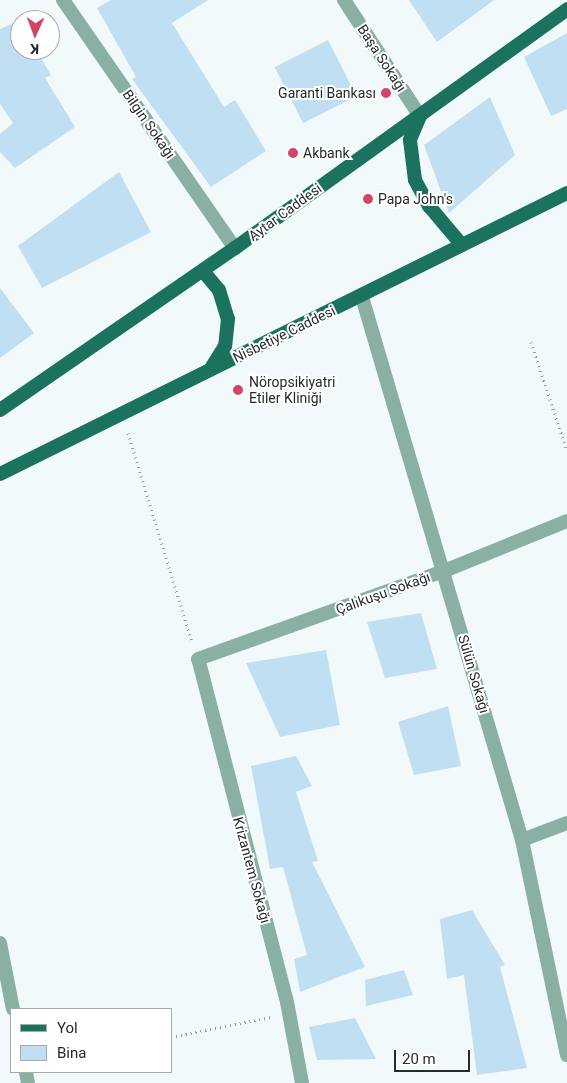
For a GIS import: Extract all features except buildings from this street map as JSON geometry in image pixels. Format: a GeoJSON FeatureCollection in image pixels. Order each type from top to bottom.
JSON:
{"type":"FeatureCollection","features":[{"type":"Feature","properties":{"kind":"main road","name":"Aytar Caddesi"},"geometry":{"type":"LineString","coordinates":[[0,410],[203,271],[567,9]]}},
{"type":"Feature","properties":{"kind":"main road"},"geometry":{"type":"LineString","coordinates":[[420,116],[410,140],[415,180],[429,206],[462,244]]}},
{"type":"Feature","properties":{"kind":"main road","name":"Nisbetiye Caddesi"},"geometry":{"type":"LineString","coordinates":[[0,474],[120,412],[362,297],[462,244],[567,193]]}},
{"type":"Feature","properties":{"kind":"main road"},"geometry":{"type":"LineString","coordinates":[[203,271],[219,290],[228,319],[226,346],[211,369]]}},
{"type":"Feature","properties":{"kind":"street","name":"Bilgin Sokağı"},"geometry":{"type":"LineString","coordinates":[[63,0],[235,248]]}},
{"type":"Feature","properties":{"kind":"street","name":"Başa Sokağı"},"geometry":{"type":"LineString","coordinates":[[344,0],[420,116]]}},
{"type":"Feature","properties":{"kind":"street","name":"Sülün Sokağı"},"geometry":{"type":"LineString","coordinates":[[362,297],[522,840],[567,1055]]}},
{"type":"Feature","properties":{"kind":"street","name":"Çalıkuşu Sokağı"},"geometry":{"type":"LineString","coordinates":[[198,659],[444,571],[567,521]]}},
{"type":"Feature","properties":{"kind":"street","name":"Krizantem Sokağı"},"geometry":{"type":"LineString","coordinates":[[198,659],[289,1013],[302,1083]]}},
{"type":"Feature","properties":{"kind":"street"},"geometry":{"type":"LineString","coordinates":[[522,840],[567,824]]}},
{"type":"Feature","properties":{"kind":"street"},"geometry":{"type":"LineString","coordinates":[[0,943],[13,1008]]}},
{"type":"Feature","properties":{"kind":"path"},"geometry":{"type":"LineString","coordinates":[[531,342],[567,451]]}},
{"type":"Feature","properties":{"kind":"path"},"geometry":{"type":"LineString","coordinates":[[120,412],[198,659]]}},
{"type":"Feature","properties":{"kind":"path"},"geometry":{"type":"LineString","coordinates":[[172,1037],[289,1013]]}},
{"type":"Feature","properties":{"kind":"place","name":"Garanti Bankası"},"geometry":{"type":"Point","coordinates":[386,93]}},
{"type":"Feature","properties":{"kind":"place","name":"Akbank"},"geometry":{"type":"Point","coordinates":[293,153]}},
{"type":"Feature","properties":{"kind":"place","name":"Papa John's"},"geometry":{"type":"Point","coordinates":[368,199]}},
{"type":"Feature","properties":{"kind":"place","name":"Nöropsikiyatri Etiler Kliniği"},"geometry":{"type":"Point","coordinates":[238,390]}}]}
